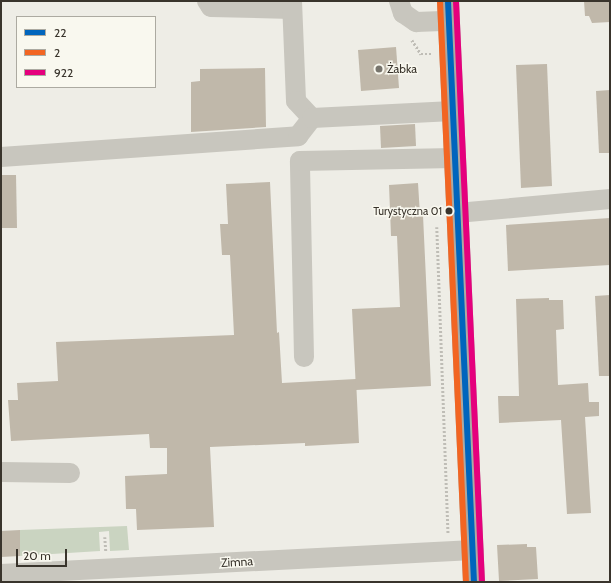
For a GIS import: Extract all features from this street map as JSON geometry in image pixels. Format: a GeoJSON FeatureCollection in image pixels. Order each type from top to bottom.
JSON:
{"type":"FeatureCollection","features":[{"type":"Feature","properties":{"kind":"main road"},"geometry":{"type":"LineString","coordinates":[[449,11],[454,158],[447,216],[473,550],[474,582]]}},
{"type":"Feature","properties":{"kind":"street"},"geometry":{"type":"LineString","coordinates":[[207,1],[211,7],[292,5],[296,101],[312,118]]}},
{"type":"Feature","properties":{"kind":"street"},"geometry":{"type":"LineString","coordinates":[[399,1],[403,13],[416,22],[449,11]]}},
{"type":"Feature","properties":{"kind":"street"},"geometry":{"type":"LineString","coordinates":[[1,157],[298,136],[312,118],[453,111]]}},
{"type":"Feature","properties":{"kind":"street"},"geometry":{"type":"LineString","coordinates":[[304,357],[300,161],[454,158]]}},
{"type":"Feature","properties":{"kind":"street"},"geometry":{"type":"LineString","coordinates":[[447,216],[610,199]]}},
{"type":"Feature","properties":{"kind":"street"},"geometry":{"type":"LineString","coordinates":[[1,472],[70,473]]}},
{"type":"Feature","properties":{"kind":"street","name":"Zimna"},"geometry":{"type":"LineString","coordinates":[[1,574],[473,550]]}},
{"type":"Feature","properties":{"kind":"path"},"geometry":{"type":"LineString","coordinates":[[431,54],[431,61]]}},
{"type":"Feature","properties":{"kind":"path"},"geometry":{"type":"LineString","coordinates":[[445,540],[448,536],[447,216]]}},
{"type":"Feature","properties":{"kind":"path"},"geometry":{"type":"LineString","coordinates":[[105,537],[106,554],[114,554]]}},
{"type":"Feature","properties":{"kind":"green space"},"geometry":{"type":"Polygon","coordinates":[[[127,526],[129,550],[110,551],[109,531],[99,532],[100,551],[20,556],[20,530],[127,526]]]}},
{"type":"Feature","properties":{"kind":"building"},"geometry":{"type":"Polygon","coordinates":[[[584,1],[610,1],[610,22],[592,23],[589,16],[585,16],[584,1]]]}},
{"type":"Feature","properties":{"kind":"building","name":"Żabka"},"geometry":{"type":"Polygon","coordinates":[[[396,47],[399,88],[361,91],[358,50],[396,47]]]}},
{"type":"Feature","properties":{"kind":"building"},"geometry":{"type":"Polygon","coordinates":[[[547,64],[552,186],[521,188],[516,65],[547,64]]]}},
{"type":"Feature","properties":{"kind":"building"},"geometry":{"type":"Polygon","coordinates":[[[265,68],[266,127],[191,132],[191,82],[200,81],[200,69],[265,68]]]}},
{"type":"Feature","properties":{"kind":"building"},"geometry":{"type":"Polygon","coordinates":[[[610,90],[610,153],[599,153],[596,91],[610,90]]]}},
{"type":"Feature","properties":{"kind":"building"},"geometry":{"type":"Polygon","coordinates":[[[415,124],[416,146],[381,148],[380,126],[415,124]]]}},
{"type":"Feature","properties":{"kind":"building"},"geometry":{"type":"Polygon","coordinates":[[[1,175],[16,175],[17,228],[1,228],[1,175]]]}},
{"type":"Feature","properties":{"kind":"building"},"geometry":{"type":"Polygon","coordinates":[[[270,182],[277,333],[279,332],[282,383],[356,379],[359,443],[305,446],[305,443],[210,447],[214,527],[137,530],[136,509],[126,509],[125,476],[167,474],[167,448],[150,448],[149,434],[11,441],[8,400],[18,400],[17,383],[58,381],[56,342],[234,335],[230,255],[222,255],[220,224],[228,224],[226,184],[270,182]]]}},
{"type":"Feature","properties":{"kind":"building"},"geometry":{"type":"Polygon","coordinates":[[[418,183],[420,215],[423,215],[431,386],[356,390],[352,309],[400,307],[397,236],[391,236],[389,185],[418,183]]]}},
{"type":"Feature","properties":{"kind":"building"},"geometry":{"type":"Polygon","coordinates":[[[610,218],[610,265],[508,271],[506,225],[610,218]]]}},
{"type":"Feature","properties":{"kind":"building"},"geometry":{"type":"Polygon","coordinates":[[[610,295],[610,376],[599,376],[595,296],[610,295]]]}},
{"type":"Feature","properties":{"kind":"building"},"geometry":{"type":"Polygon","coordinates":[[[549,298],[549,300],[563,300],[564,329],[556,330],[558,385],[588,383],[589,402],[599,402],[599,416],[585,417],[591,513],[567,514],[561,420],[499,423],[498,396],[519,396],[516,299],[549,298]]]}},
{"type":"Feature","properties":{"kind":"building"},"geometry":{"type":"Polygon","coordinates":[[[20,530],[20,556],[1,557],[1,531],[20,530]]]}},
{"type":"Feature","properties":{"kind":"building"},"geometry":{"type":"Polygon","coordinates":[[[527,544],[527,547],[536,547],[538,579],[499,581],[497,545],[527,544]]]}},
{"type":"Feature","properties":{"kind":"transit line","name":"2"},"geometry":{"type":"LineString","coordinates":[[440,1],[466,582]]}},
{"type":"Feature","properties":{"kind":"transit line","name":"22"},"geometry":{"type":"LineString","coordinates":[[448,1],[474,582]]}},
{"type":"Feature","properties":{"kind":"transit line","name":"922"},"geometry":{"type":"LineString","coordinates":[[456,1],[482,582]]}},
{"type":"Feature","properties":{"kind":"place","name":"Żabka"},"geometry":{"type":"Point","coordinates":[379,69]}},
{"type":"Feature","properties":{"kind":"place","name":"Turystyczna 01"},"geometry":{"type":"Point","coordinates":[449,211]}}]}
